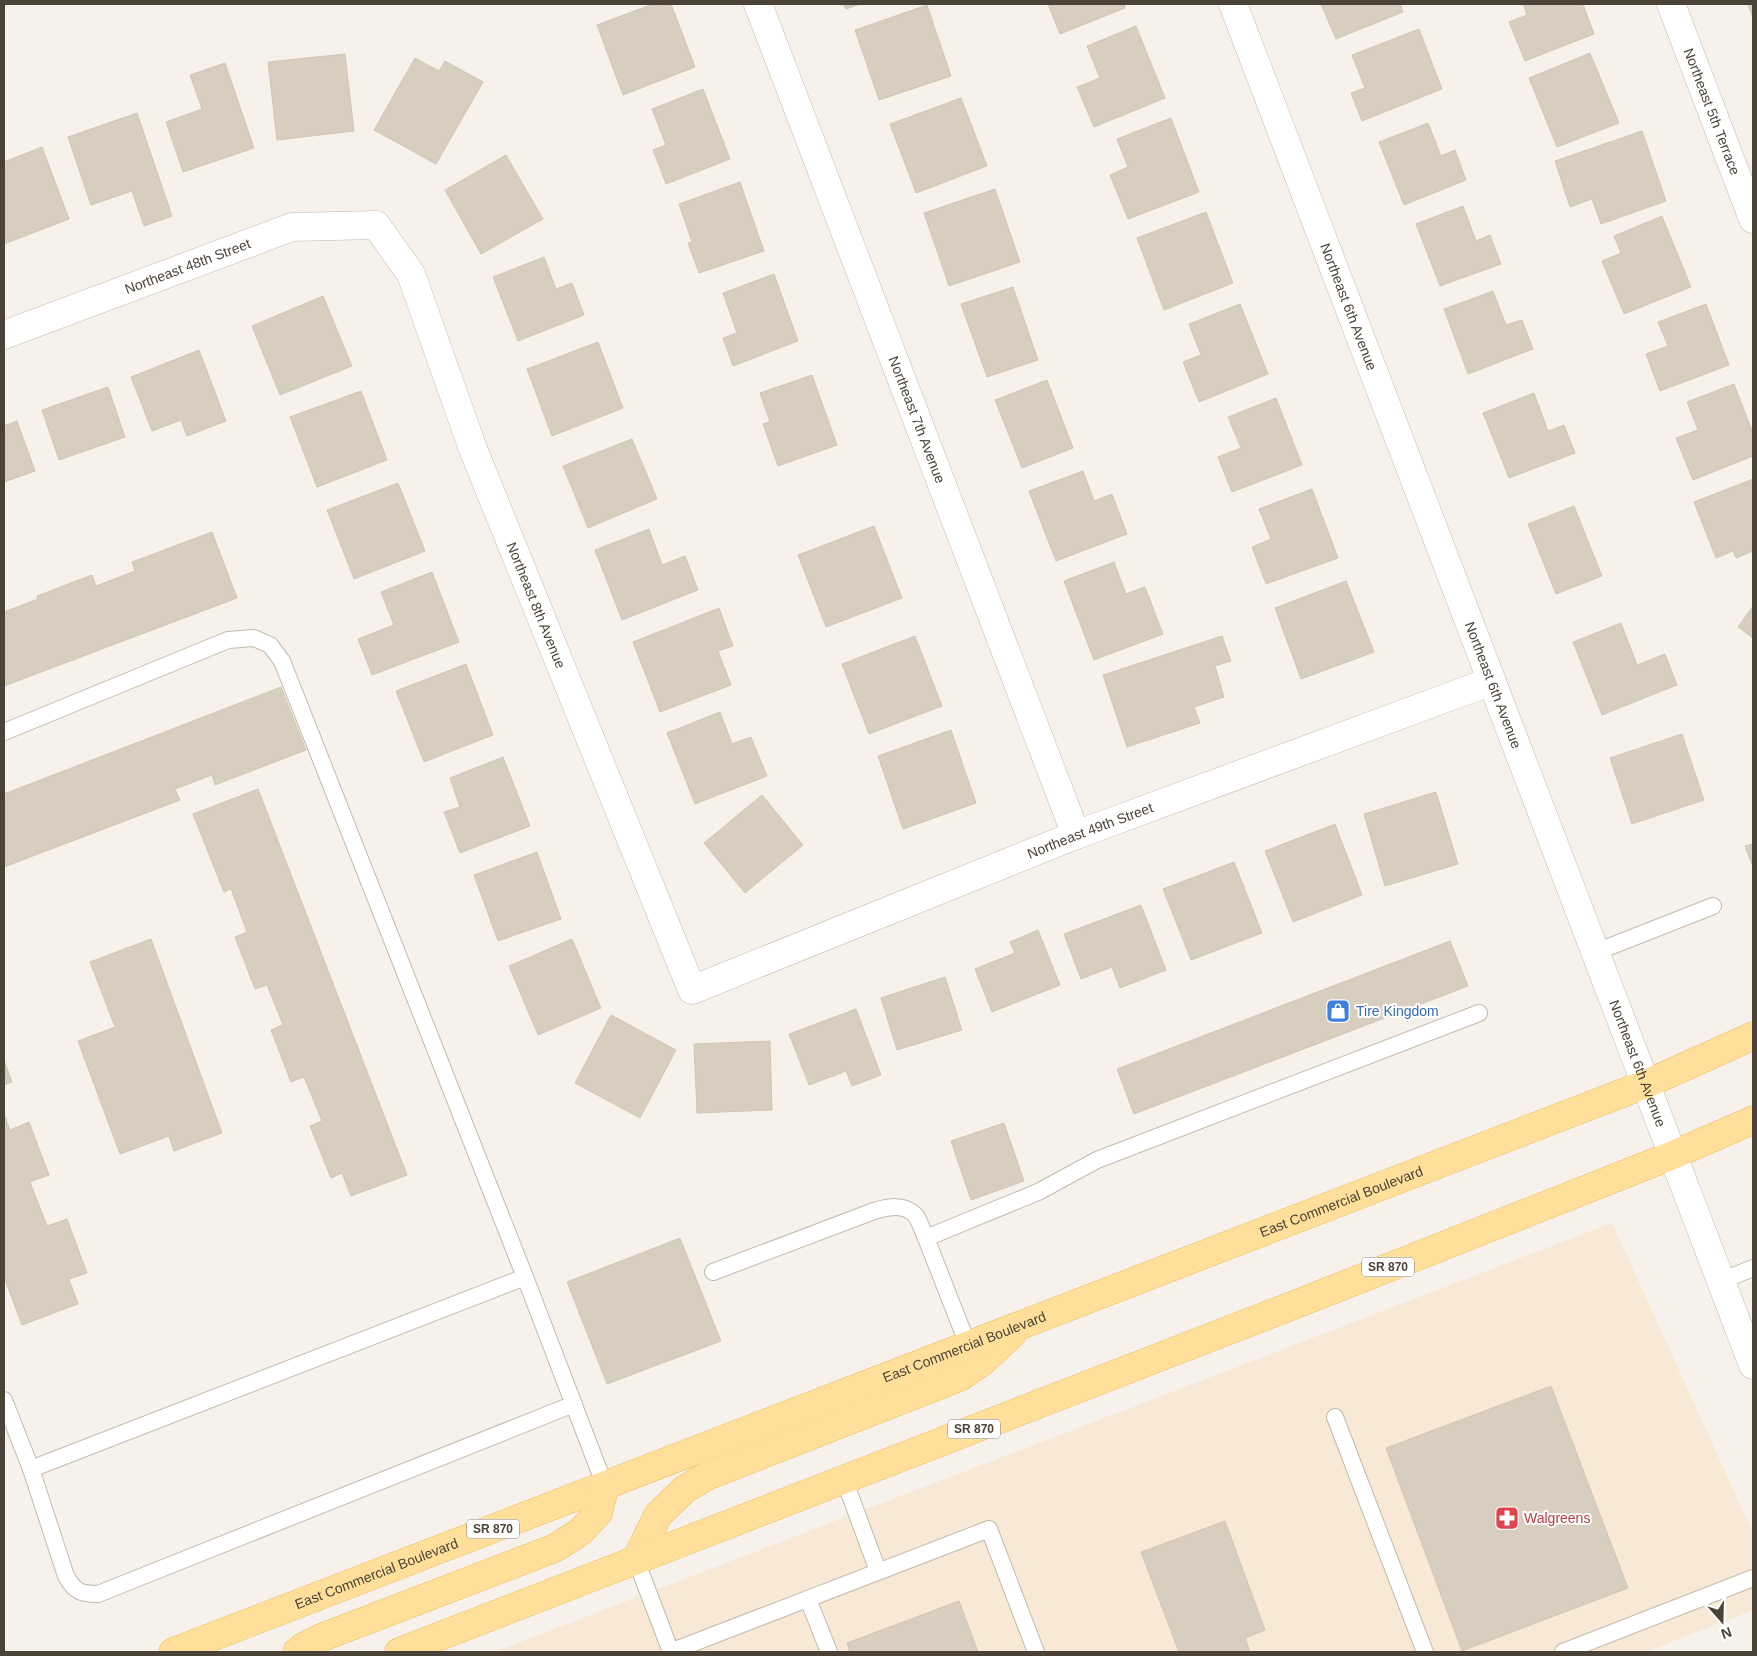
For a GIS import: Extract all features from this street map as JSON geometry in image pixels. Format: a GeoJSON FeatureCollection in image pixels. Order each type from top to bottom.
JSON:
{"type":"FeatureCollection","features":[{"type":"Feature","properties":{"kind":"main road","name":"East Commercial Boulevard"},"geometry":{"type":"LineString","coordinates":[[173,1652],[1646,1084],[1753,1036]]}},
{"type":"Feature","properties":{"kind":"main road","name":"SR 870"},"geometry":{"type":"LineString","coordinates":[[399,1652],[1294,1305],[1673,1155],[1753,1120]]}},
{"type":"Feature","properties":{"kind":"main road"},"geometry":{"type":"LineString","coordinates":[[636,1560],[658,1515],[685,1489],[706,1476],[960,1377],[982,1362],[1020,1325]]}},
{"type":"Feature","properties":{"kind":"main road"},"geometry":{"type":"LineString","coordinates":[[297,1652],[303,1647],[323,1638],[555,1548],[580,1532],[598,1512],[605,1486]]}},
{"type":"Feature","properties":{"kind":"street","name":"Northeast 7th Avenue"},"geometry":{"type":"LineString","coordinates":[[758,4],[1076,835]]}},
{"type":"Feature","properties":{"kind":"street","name":"Northeast 6th Avenue"},"geometry":{"type":"LineString","coordinates":[[1233,4],[1753,1365]]}},
{"type":"Feature","properties":{"kind":"street","name":"Northeast 5th Terrace"},"geometry":{"type":"LineString","coordinates":[[1671,4],[1753,219]]}},
{"type":"Feature","properties":{"kind":"street","name":"Northeast 48th Street"},"geometry":{"type":"LineString","coordinates":[[4,335],[292,227],[376,225]]}},
{"type":"Feature","properties":{"kind":"street","name":"Northeast 8th Avenue"},"geometry":{"type":"LineString","coordinates":[[376,225],[411,274],[473,449],[692,990]]}},
{"type":"Feature","properties":{"kind":"street","name":"Northeast 49th Street"},"geometry":{"type":"LineString","coordinates":[[692,990],[1076,835],[1492,681]]}},
{"type":"Feature","properties":{"kind":"lane"},"geometry":{"type":"LineString","coordinates":[[4,732],[228,640],[254,638],[270,645],[286,670],[526,1277],[605,1486]]}},
{"type":"Feature","properties":{"kind":"lane"},"geometry":{"type":"LineString","coordinates":[[1596,952],[1713,906]]}},
{"type":"Feature","properties":{"kind":"lane"},"geometry":{"type":"LineString","coordinates":[[926,1238],[1038,1192],[1097,1160],[1479,1013]]}},
{"type":"Feature","properties":{"kind":"lane"},"geometry":{"type":"LineString","coordinates":[[713,1272],[874,1211],[890,1206],[905,1209],[915,1216],[926,1238],[968,1346]]}},
{"type":"Feature","properties":{"kind":"lane"},"geometry":{"type":"LineString","coordinates":[[1721,1281],[1753,1268]]}},
{"type":"Feature","properties":{"kind":"lane"},"geometry":{"type":"LineString","coordinates":[[31,1469],[526,1277]]}},
{"type":"Feature","properties":{"kind":"lane"},"geometry":{"type":"LineString","coordinates":[[4,1400],[31,1469],[66,1576],[76,1590],[84,1594],[98,1594],[574,1404]]}},
{"type":"Feature","properties":{"kind":"lane"},"geometry":{"type":"LineString","coordinates":[[1335,1416],[1424,1652]]}},
{"type":"Feature","properties":{"kind":"lane"},"geometry":{"type":"LineString","coordinates":[[844,1479],[878,1572]]}},
{"type":"Feature","properties":{"kind":"lane"},"geometry":{"type":"LineString","coordinates":[[636,1560],[671,1652],[989,1529],[1036,1652]]}},
{"type":"Feature","properties":{"kind":"lane"},"geometry":{"type":"LineString","coordinates":[[1563,1652],[1753,1578]]}},
{"type":"Feature","properties":{"kind":"lane"},"geometry":{"type":"LineString","coordinates":[[808,1599],[829,1652]]}},
{"type":"Feature","properties":{"kind":"shaded area"},"geometry":{"type":"Polygon","coordinates":[[[1612,1223],[1753,1533],[1753,1610],[1646,1652],[494,1652],[1612,1223]]]}},
{"type":"Feature","properties":{"kind":"building"},"geometry":{"type":"Polygon","coordinates":[[[653,4],[671,4],[695,67],[623,95],[597,25],[653,4]]]}},
{"type":"Feature","properties":{"kind":"building"},"geometry":{"type":"Polygon","coordinates":[[[843,4],[860,4],[846,9],[843,4]]]}},
{"type":"Feature","properties":{"kind":"building"},"geometry":{"type":"Polygon","coordinates":[[[1048,4],[1124,4],[1125,8],[1060,34],[1048,4]]]}},
{"type":"Feature","properties":{"kind":"building"},"geometry":{"type":"Polygon","coordinates":[[[1321,4],[1400,4],[1403,12],[1336,39],[1321,4]]]}},
{"type":"Feature","properties":{"kind":"building"},"geometry":{"type":"Polygon","coordinates":[[[1523,4],[1583,4],[1594,34],[1525,61],[1509,22],[1527,15],[1523,4]]]}},
{"type":"Feature","properties":{"kind":"building"},"geometry":{"type":"Polygon","coordinates":[[[1748,4],[1753,4],[1753,18],[1748,4]]]}},
{"type":"Feature","properties":{"kind":"building"},"geometry":{"type":"Polygon","coordinates":[[[927,5],[951,76],[879,100],[855,30],[927,5]]]}},
{"type":"Feature","properties":{"kind":"building"},"geometry":{"type":"Polygon","coordinates":[[[1136,26],[1165,98],[1094,127],[1077,87],[1100,78],[1087,46],[1136,26]]]}},
{"type":"Feature","properties":{"kind":"building"},"geometry":{"type":"Polygon","coordinates":[[[1419,29],[1442,89],[1362,121],[1351,93],[1365,88],[1352,55],[1419,29]]]}},
{"type":"Feature","properties":{"kind":"building"},"geometry":{"type":"Polygon","coordinates":[[[1590,53],[1619,123],[1557,147],[1529,78],[1590,53]]]}},
{"type":"Feature","properties":{"kind":"building"},"geometry":{"type":"Polygon","coordinates":[[[345,54],[354,131],[277,140],[268,62],[345,54]]]}},
{"type":"Feature","properties":{"kind":"building"},"geometry":{"type":"Polygon","coordinates":[[[415,58],[439,71],[445,61],[483,82],[436,164],[374,130],[415,58]]]}},
{"type":"Feature","properties":{"kind":"building"},"geometry":{"type":"Polygon","coordinates":[[[225,63],[254,148],[183,172],[166,122],[202,109],[190,75],[225,63]]]}},
{"type":"Feature","properties":{"kind":"building"},"geometry":{"type":"Polygon","coordinates":[[[703,89],[730,159],[666,184],[653,150],[666,145],[652,109],[703,89]]]}},
{"type":"Feature","properties":{"kind":"building"},"geometry":{"type":"Polygon","coordinates":[[[961,98],[987,166],[916,193],[890,124],[961,98]]]}},
{"type":"Feature","properties":{"kind":"building"},"geometry":{"type":"Polygon","coordinates":[[[137,113],[172,216],[144,226],[132,191],[91,205],[68,137],[137,113]]]}},
{"type":"Feature","properties":{"kind":"building"},"geometry":{"type":"Polygon","coordinates":[[[1171,118],[1199,192],[1128,219],[1110,175],[1128,167],[1117,139],[1171,118]]]}},
{"type":"Feature","properties":{"kind":"building"},"geometry":{"type":"Polygon","coordinates":[[[1428,123],[1441,156],[1455,150],[1466,180],[1404,205],[1379,142],[1428,123]]]}},
{"type":"Feature","properties":{"kind":"building"},"geometry":{"type":"Polygon","coordinates":[[[1642,131],[1666,201],[1601,224],[1592,199],[1570,207],[1555,161],[1642,131]]]}},
{"type":"Feature","properties":{"kind":"building"},"geometry":{"type":"Polygon","coordinates":[[[42,147],[69,219],[4,244],[4,162],[42,147]]]}},
{"type":"Feature","properties":{"kind":"building"},"geometry":{"type":"Polygon","coordinates":[[[506,155],[543,219],[481,254],[445,190],[506,155]]]}},
{"type":"Feature","properties":{"kind":"building"},"geometry":{"type":"Polygon","coordinates":[[[740,182],[764,251],[699,273],[688,243],[692,242],[679,204],[740,182]]]}},
{"type":"Feature","properties":{"kind":"building"},"geometry":{"type":"Polygon","coordinates":[[[995,189],[1020,262],[949,286],[924,213],[995,189]]]}},
{"type":"Feature","properties":{"kind":"building"},"geometry":{"type":"Polygon","coordinates":[[[1463,206],[1476,241],[1490,235],[1501,264],[1440,286],[1416,224],[1463,206]]]}},
{"type":"Feature","properties":{"kind":"building"},"geometry":{"type":"Polygon","coordinates":[[[1206,212],[1233,283],[1164,310],[1137,238],[1206,212]]]}},
{"type":"Feature","properties":{"kind":"building"},"geometry":{"type":"Polygon","coordinates":[[[1662,216],[1691,287],[1624,314],[1602,261],[1621,253],[1614,236],[1662,216]]]}},
{"type":"Feature","properties":{"kind":"building"},"geometry":{"type":"Polygon","coordinates":[[[544,257],[556,289],[572,283],[584,315],[518,341],[493,277],[544,257]]]}},
{"type":"Feature","properties":{"kind":"building"},"geometry":{"type":"Polygon","coordinates":[[[774,274],[798,341],[733,366],[723,338],[737,333],[723,293],[774,274]]]}},
{"type":"Feature","properties":{"kind":"building"},"geometry":{"type":"Polygon","coordinates":[[[1013,287],[1038,360],[987,377],[961,304],[1013,287]]]}},
{"type":"Feature","properties":{"kind":"building"},"geometry":{"type":"Polygon","coordinates":[[[1493,291],[1506,325],[1522,320],[1533,349],[1468,374],[1444,309],[1493,291]]]}},
{"type":"Feature","properties":{"kind":"building"},"geometry":{"type":"Polygon","coordinates":[[[323,296],[352,366],[280,395],[252,326],[323,296]]]}},
{"type":"Feature","properties":{"kind":"building"},"geometry":{"type":"Polygon","coordinates":[[[1240,304],[1268,374],[1199,402],[1183,362],[1201,355],[1189,324],[1240,304]]]}},
{"type":"Feature","properties":{"kind":"building"},"geometry":{"type":"Polygon","coordinates":[[[1706,304],[1729,365],[1660,391],[1646,354],[1668,346],[1658,322],[1706,304]]]}},
{"type":"Feature","properties":{"kind":"building"},"geometry":{"type":"Polygon","coordinates":[[[598,342],[623,408],[552,436],[527,369],[598,342]]]}},
{"type":"Feature","properties":{"kind":"building"},"geometry":{"type":"Polygon","coordinates":[[[199,350],[226,421],[187,436],[181,420],[152,431],[131,377],[199,350]]]}},
{"type":"Feature","properties":{"kind":"building"},"geometry":{"type":"Polygon","coordinates":[[[812,375],[837,445],[778,466],[763,424],[770,422],[760,393],[812,375]]]}},
{"type":"Feature","properties":{"kind":"building"},"geometry":{"type":"Polygon","coordinates":[[[1047,380],[1073,448],[1022,468],[995,400],[1047,380]]]}},
{"type":"Feature","properties":{"kind":"building"},"geometry":{"type":"Polygon","coordinates":[[[1734,384],[1753,433],[1753,456],[1693,480],[1676,438],[1698,430],[1687,402],[1734,384]]]}},
{"type":"Feature","properties":{"kind":"building"},"geometry":{"type":"Polygon","coordinates":[[[108,387],[125,437],[59,460],[42,410],[108,387]]]}},
{"type":"Feature","properties":{"kind":"building"},"geometry":{"type":"Polygon","coordinates":[[[361,391],[387,460],[317,487],[290,417],[361,391]]]}},
{"type":"Feature","properties":{"kind":"building"},"geometry":{"type":"Polygon","coordinates":[[[1534,393],[1548,431],[1564,425],[1575,453],[1509,478],[1483,413],[1534,393]]]}},
{"type":"Feature","properties":{"kind":"building"},"geometry":{"type":"Polygon","coordinates":[[[1276,398],[1302,465],[1232,492],[1218,457],[1241,448],[1228,417],[1276,398]]]}},
{"type":"Feature","properties":{"kind":"building"},"geometry":{"type":"Polygon","coordinates":[[[17,421],[35,471],[4,482],[4,426],[17,421]]]}},
{"type":"Feature","properties":{"kind":"building"},"geometry":{"type":"Polygon","coordinates":[[[632,439],[657,499],[588,528],[563,466],[632,439]]]}},
{"type":"Feature","properties":{"kind":"building"},"geometry":{"type":"Polygon","coordinates":[[[1083,471],[1094,501],[1112,494],[1127,534],[1056,561],[1029,491],[1083,471]]]}},
{"type":"Feature","properties":{"kind":"building"},"geometry":{"type":"Polygon","coordinates":[[[1753,479],[1753,551],[1736,558],[1733,551],[1716,558],[1694,502],[1753,479]]]}},
{"type":"Feature","properties":{"kind":"building"},"geometry":{"type":"Polygon","coordinates":[[[398,483],[425,551],[354,579],[327,510],[398,483]]]}},
{"type":"Feature","properties":{"kind":"building"},"geometry":{"type":"Polygon","coordinates":[[[1312,489],[1338,558],[1266,584],[1252,547],[1271,539],[1259,509],[1312,489]]]}},
{"type":"Feature","properties":{"kind":"building"},"geometry":{"type":"Polygon","coordinates":[[[1574,506],[1602,576],[1556,594],[1528,524],[1574,506]]]}},
{"type":"Feature","properties":{"kind":"building"},"geometry":{"type":"Polygon","coordinates":[[[874,526],[902,598],[826,627],[798,555],[874,526]]]}},
{"type":"Feature","properties":{"kind":"building"},"geometry":{"type":"Polygon","coordinates":[[[649,529],[662,565],[685,556],[698,590],[622,620],[595,550],[649,529]]]}},
{"type":"Feature","properties":{"kind":"building"},"geometry":{"type":"Polygon","coordinates":[[[212,532],[237,598],[4,686],[4,612],[38,599],[37,596],[92,575],[96,586],[135,571],[132,562],[212,532]]]}},
{"type":"Feature","properties":{"kind":"building"},"geometry":{"type":"Polygon","coordinates":[[[1114,562],[1126,594],[1145,587],[1163,634],[1094,660],[1064,581],[1114,562]]]}},
{"type":"Feature","properties":{"kind":"building"},"geometry":{"type":"Polygon","coordinates":[[[432,572],[459,642],[372,675],[358,639],[394,625],[381,592],[432,572]]]}},
{"type":"Feature","properties":{"kind":"building"},"geometry":{"type":"Polygon","coordinates":[[[1346,581],[1374,652],[1301,679],[1275,608],[1346,581]]]}},
{"type":"Feature","properties":{"kind":"building"},"geometry":{"type":"Polygon","coordinates":[[[1753,606],[1753,638],[1738,627],[1753,606]]]}},
{"type":"Feature","properties":{"kind":"building"},"geometry":{"type":"Polygon","coordinates":[[[719,608],[733,646],[718,651],[731,685],[660,712],[633,642],[719,608]]]}},
{"type":"Feature","properties":{"kind":"building"},"geometry":{"type":"Polygon","coordinates":[[[1621,623],[1637,665],[1665,654],[1677,685],[1602,715],[1573,642],[1621,623]]]}},
{"type":"Feature","properties":{"kind":"building"},"geometry":{"type":"Polygon","coordinates":[[[915,636],[942,706],[869,734],[842,664],[915,636]]]}},
{"type":"Feature","properties":{"kind":"building"},"geometry":{"type":"Polygon","coordinates":[[[1222,636],[1231,661],[1215,666],[1224,697],[1194,707],[1200,723],[1127,747],[1103,675],[1222,636]]]}},
{"type":"Feature","properties":{"kind":"building"},"geometry":{"type":"Polygon","coordinates":[[[466,664],[493,735],[424,762],[396,691],[466,664]]]}},
{"type":"Feature","properties":{"kind":"building"},"geometry":{"type":"Polygon","coordinates":[[[281,687],[306,750],[215,785],[212,775],[175,789],[180,800],[4,867],[4,794],[281,687]]]}},
{"type":"Feature","properties":{"kind":"building"},"geometry":{"type":"Polygon","coordinates":[[[720,712],[732,744],[751,737],[767,776],[695,804],[667,733],[720,712]]]}},
{"type":"Feature","properties":{"kind":"building"},"geometry":{"type":"Polygon","coordinates":[[[951,730],[976,803],[903,829],[878,756],[951,730]]]}},
{"type":"Feature","properties":{"kind":"building"},"geometry":{"type":"Polygon","coordinates":[[[1682,734],[1704,800],[1632,824],[1610,758],[1682,734]]]}},
{"type":"Feature","properties":{"kind":"building"},"geometry":{"type":"Polygon","coordinates":[[[503,757],[530,826],[460,853],[444,812],[460,807],[450,778],[503,757]]]}},
{"type":"Feature","properties":{"kind":"building"},"geometry":{"type":"Polygon","coordinates":[[[258,789],[407,1175],[351,1196],[342,1173],[331,1178],[310,1126],[322,1121],[304,1077],[291,1082],[271,1030],[283,1025],[267,985],[255,989],[235,937],[247,932],[231,889],[224,892],[193,814],[258,789]]]}},
{"type":"Feature","properties":{"kind":"building"},"geometry":{"type":"Polygon","coordinates":[[[1436,792],[1458,864],[1385,886],[1364,814],[1436,792]]]}},
{"type":"Feature","properties":{"kind":"building"},"geometry":{"type":"Polygon","coordinates":[[[762,795],[803,845],[745,893],[704,843],[762,795]]]}},
{"type":"Feature","properties":{"kind":"building"},"geometry":{"type":"Polygon","coordinates":[[[1335,824],[1362,895],[1293,922],[1265,851],[1335,824]]]}},
{"type":"Feature","properties":{"kind":"building"},"geometry":{"type":"Polygon","coordinates":[[[1753,844],[1753,867],[1745,846],[1753,844]]]}},
{"type":"Feature","properties":{"kind":"building"},"geometry":{"type":"Polygon","coordinates":[[[537,852],[561,919],[498,941],[474,875],[537,852]]]}},
{"type":"Feature","properties":{"kind":"building"},"geometry":{"type":"Polygon","coordinates":[[[1234,862],[1262,933],[1191,960],[1163,889],[1234,862]]]}},
{"type":"Feature","properties":{"kind":"building"},"geometry":{"type":"Polygon","coordinates":[[[1141,905],[1166,970],[1120,988],[1112,967],[1081,979],[1064,934],[1141,905]]]}},
{"type":"Feature","properties":{"kind":"building"},"geometry":{"type":"Polygon","coordinates":[[[1038,930],[1060,985],[992,1012],[975,969],[1015,953],[1010,942],[1038,930]]]}},
{"type":"Feature","properties":{"kind":"building"},"geometry":{"type":"Polygon","coordinates":[[[151,939],[222,1133],[174,1151],[169,1136],[120,1154],[78,1041],[115,1027],[90,962],[151,939]]]}},
{"type":"Feature","properties":{"kind":"building"},"geometry":{"type":"Polygon","coordinates":[[[572,939],[601,1008],[538,1035],[509,966],[572,939]]]}},
{"type":"Feature","properties":{"kind":"building"},"geometry":{"type":"Polygon","coordinates":[[[1450,941],[1468,986],[1134,1114],[1117,1069],[1450,941]]]}},
{"type":"Feature","properties":{"kind":"building"},"geometry":{"type":"Polygon","coordinates":[[[945,977],[962,1030],[897,1050],[881,998],[945,977]]]}},
{"type":"Feature","properties":{"kind":"building"},"geometry":{"type":"Polygon","coordinates":[[[856,1009],[881,1075],[852,1086],[846,1071],[809,1085],[789,1034],[856,1009]]]}},
{"type":"Feature","properties":{"kind":"building"},"geometry":{"type":"Polygon","coordinates":[[[611,1015],[676,1050],[640,1118],[575,1083],[611,1015]]]}},
{"type":"Feature","properties":{"kind":"building"},"geometry":{"type":"Polygon","coordinates":[[[770,1041],[772,1110],[697,1113],[694,1044],[770,1041]]]}},
{"type":"Feature","properties":{"kind":"building"},"geometry":{"type":"Polygon","coordinates":[[[4,1060],[12,1082],[4,1085],[4,1060]]]}},
{"type":"Feature","properties":{"kind":"building"},"geometry":{"type":"Polygon","coordinates":[[[4,1114],[10,1130],[29,1122],[49,1175],[30,1182],[47,1226],[67,1219],[87,1273],[69,1279],[78,1304],[22,1325],[4,1277],[4,1114]]]}},
{"type":"Feature","properties":{"kind":"building"},"geometry":{"type":"Polygon","coordinates":[[[1004,1123],[1024,1181],[971,1200],[951,1141],[1004,1123]]]}},
{"type":"Feature","properties":{"kind":"building"},"geometry":{"type":"Polygon","coordinates":[[[680,1238],[721,1341],[607,1384],[567,1282],[680,1238]]]}},
{"type":"Feature","properties":{"kind":"building"},"geometry":{"type":"Polygon","coordinates":[[[1551,1386],[1628,1588],[1462,1651],[1386,1448],[1551,1386]]]}},
{"type":"Feature","properties":{"kind":"building"},"geometry":{"type":"Polygon","coordinates":[[[1225,1521],[1265,1630],[1245,1638],[1250,1652],[1179,1652],[1141,1552],[1225,1521]]]}},
{"type":"Feature","properties":{"kind":"building"},"geometry":{"type":"Polygon","coordinates":[[[959,1601],[978,1652],[850,1652],[847,1643],[959,1601]]]}},
{"type":"Feature","properties":{"kind":"place","name":"Tire Kingdom"},"geometry":{"type":"Point","coordinates":[1338,1011]}},
{"type":"Feature","properties":{"kind":"place","name":"Walgreens"},"geometry":{"type":"Point","coordinates":[1507,1518]}}]}
